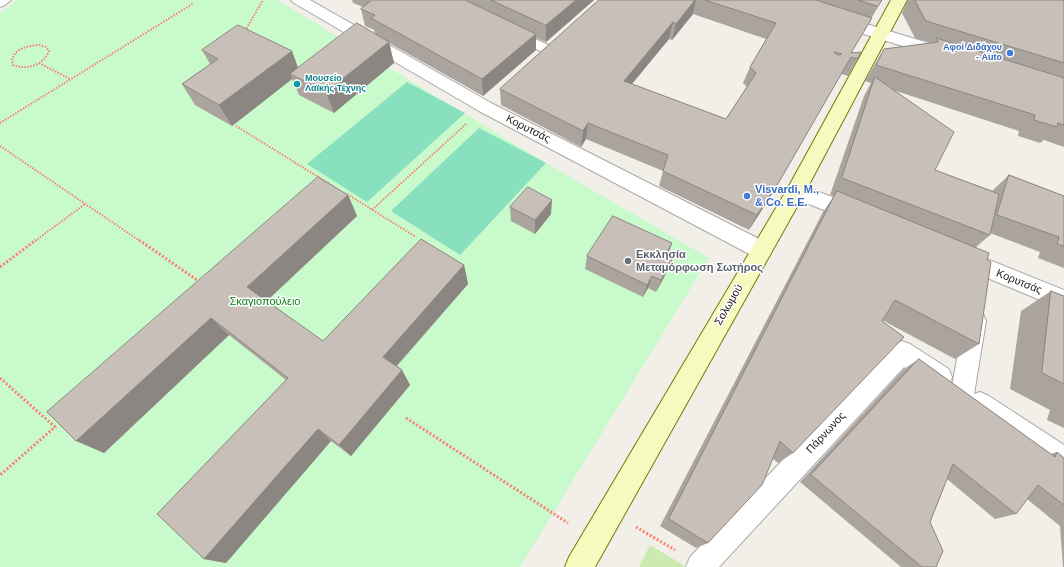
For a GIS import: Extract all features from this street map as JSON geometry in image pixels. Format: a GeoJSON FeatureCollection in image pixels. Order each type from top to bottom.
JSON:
{"type":"FeatureCollection","features":[{"type":"Feature","properties":{"kind":"main road","name":"Σολωμού"},"geometry":{"type":"LineString","coordinates":[[579,567],[796,190],[879,33],[899,0]]}},
{"type":"Feature","properties":{"kind":"street","name":"Κορυτσάς"},"geometry":{"type":"LineString","coordinates":[[299,0],[491,102],[761,250]]}},
{"type":"Feature","properties":{"kind":"street"},"geometry":{"type":"LineString","coordinates":[[820,14],[961,59]]}},
{"type":"Feature","properties":{"kind":"street"},"geometry":{"type":"LineString","coordinates":[[796,190],[875,223]]}},
{"type":"Feature","properties":{"kind":"street","name":"Κορυτσάς"},"geometry":{"type":"LineString","coordinates":[[948,253],[1064,300]]}},
{"type":"Feature","properties":{"kind":"street"},"geometry":{"type":"LineString","coordinates":[[962,392],[984,268]]}},
{"type":"Feature","properties":{"kind":"street","name":"Πάρνωνος"},"geometry":{"type":"LineString","coordinates":[[700,567],[902,352],[1064,460]]}},
{"type":"Feature","properties":{"kind":"lane"},"geometry":{"type":"LineString","coordinates":[[509,32],[549,50]]}},
{"type":"Feature","properties":{"kind":"path"},"geometry":{"type":"LineString","coordinates":[[243,35],[263,0]]}},
{"type":"Feature","properties":{"kind":"path"},"geometry":{"type":"LineString","coordinates":[[0,123],[194,2]]}},
{"type":"Feature","properties":{"kind":"path"},"geometry":{"type":"LineString","coordinates":[[32,45],[42,45],[46,47],[49,53],[46,58],[39,63],[33,66],[20,67],[15,66],[11,62],[13,56],[19,50],[32,45]]}},
{"type":"Feature","properties":{"kind":"path"},"geometry":{"type":"LineString","coordinates":[[39,63],[70,80]]}},
{"type":"Feature","properties":{"kind":"path"},"geometry":{"type":"LineString","coordinates":[[372,210],[491,102]]}},
{"type":"Feature","properties":{"kind":"path"},"geometry":{"type":"LineString","coordinates":[[236,126],[340,190]]}},
{"type":"Feature","properties":{"kind":"path"},"geometry":{"type":"LineString","coordinates":[[0,146],[197,280]]}},
{"type":"Feature","properties":{"kind":"path"},"geometry":{"type":"LineString","coordinates":[[346,194],[416,237]]}},
{"type":"Feature","properties":{"kind":"path"},"geometry":{"type":"LineString","coordinates":[[0,267],[85,204]]}},
{"type":"Feature","properties":{"kind":"path"},"geometry":{"type":"LineString","coordinates":[[0,378],[55,427],[0,475]]}},
{"type":"Feature","properties":{"kind":"path"},"geometry":{"type":"LineString","coordinates":[[406,418],[594,540]]}},
{"type":"Feature","properties":{"kind":"path"},"geometry":{"type":"LineString","coordinates":[[611,511],[700,567]]}},
{"type":"Feature","properties":{"kind":"green space","name":"Σκαγιοπούλειο"},"geometry":{"type":"Polygon","coordinates":[[[17,0],[277,0],[546,163],[709,258],[520,567],[0,567],[0,13],[17,0]]]}},
{"type":"Feature","properties":{"kind":"green space"},"geometry":{"type":"Polygon","coordinates":[[[407,82],[465,113],[367,202],[307,164],[407,82]]]}},
{"type":"Feature","properties":{"kind":"green space"},"geometry":{"type":"Polygon","coordinates":[[[479,128],[546,163],[460,255],[391,211],[479,128]]]}},
{"type":"Feature","properties":{"kind":"green space"},"geometry":{"type":"Polygon","coordinates":[[[650,545],[685,566],[639,567],[650,545]]]}},
{"type":"Feature","properties":{"kind":"building"},"geometry":{"type":"Polygon","coordinates":[[[372,0],[465,0],[536,34],[482,79],[371,18],[375,15],[361,9],[372,0]]]}},
{"type":"Feature","properties":{"kind":"building"},"geometry":{"type":"Polygon","coordinates":[[[491,0],[576,0],[546,25],[491,0]]]}},
{"type":"Feature","properties":{"kind":"building"},"geometry":{"type":"Polygon","coordinates":[[[599,0],[695,0],[676,24],[673,22],[624,81],[726,119],[756,73],[750,67],[776,23],[705,0],[816,0],[872,18],[851,53],[861,52],[857,59],[851,57],[779,182],[757,215],[663,171],[668,155],[588,123],[583,131],[500,89],[599,0]]]}},
{"type":"Feature","properties":{"kind":"building"},"geometry":{"type":"Polygon","coordinates":[[[858,0],[882,0],[878,6],[858,0]]]}},
{"type":"Feature","properties":{"kind":"building"},"geometry":{"type":"Polygon","coordinates":[[[915,0],[1064,0],[1064,63],[926,21],[915,0]]]}},
{"type":"Feature","properties":{"kind":"building"},"geometry":{"type":"Polygon","coordinates":[[[357,23],[389,42],[326,92],[290,74],[357,23]]]}},
{"type":"Feature","properties":{"kind":"building"},"geometry":{"type":"Polygon","coordinates":[[[238,25],[292,51],[219,105],[182,84],[218,59],[202,50],[238,25]]]}},
{"type":"Feature","properties":{"kind":"building"},"geometry":{"type":"Polygon","coordinates":[[[936,38],[1064,78],[1064,125],[1058,123],[1057,127],[1034,120],[1035,115],[876,65],[884,49],[938,42],[936,38]]]}},
{"type":"Feature","properties":{"kind":"building"},"geometry":{"type":"Polygon","coordinates":[[[875,77],[954,132],[935,170],[999,194],[990,235],[842,178],[875,77]]]}},
{"type":"Feature","properties":{"kind":"building"},"geometry":{"type":"Polygon","coordinates":[[[1009,175],[1064,196],[1064,246],[1057,244],[1059,237],[997,215],[1009,175]]]}},
{"type":"Feature","properties":{"kind":"building"},"geometry":{"type":"Polygon","coordinates":[[[318,177],[348,195],[247,287],[323,341],[421,239],[464,265],[383,357],[402,370],[339,445],[318,429],[204,559],[157,514],[288,378],[211,318],[76,441],[47,412],[318,177]]]}},
{"type":"Feature","properties":{"kind":"building"},"geometry":{"type":"Polygon","coordinates":[[[528,187],[552,200],[535,220],[510,207],[528,187]]]}},
{"type":"Feature","properties":{"kind":"building"},"geometry":{"type":"Polygon","coordinates":[[[837,191],[989,253],[987,260],[991,262],[979,344],[895,300],[882,321],[904,337],[793,453],[780,441],[762,485],[708,543],[669,519],[837,191]]]}},
{"type":"Feature","properties":{"kind":"building","name":"Εκκλησία Μεταμόρφωση Σωτήρος"},"geometry":{"type":"Polygon","coordinates":[[[613,216],[672,243],[667,252],[674,255],[661,280],[652,276],[647,285],[587,256],[613,216]]]}},
{"type":"Feature","properties":{"kind":"building"},"geometry":{"type":"Polygon","coordinates":[[[1051,291],[1064,296],[1064,384],[1042,373],[1051,291]]]}},
{"type":"Feature","properties":{"kind":"building"},"geometry":{"type":"Polygon","coordinates":[[[919,359],[1055,457],[1057,452],[1064,458],[1064,505],[1038,485],[1016,514],[953,464],[930,522],[943,551],[936,567],[922,567],[811,475],[919,359]]]}},
{"type":"Feature","properties":{"kind":"place","name":"Αφοί Διδάχου - Auto"},"geometry":{"type":"Point","coordinates":[1010,53]}},
{"type":"Feature","properties":{"kind":"place","name":"Μουσείο Λαϊκής Τέχνης"},"geometry":{"type":"Point","coordinates":[297,84]}},
{"type":"Feature","properties":{"kind":"place","name":"Visvardi, M., & Co. E.E."},"geometry":{"type":"Point","coordinates":[747,196]}},
{"type":"Feature","properties":{"kind":"place","name":"Εκκλησία Μεταμόρφωση Σωτήρος"},"geometry":{"type":"Point","coordinates":[628,261]}}]}
